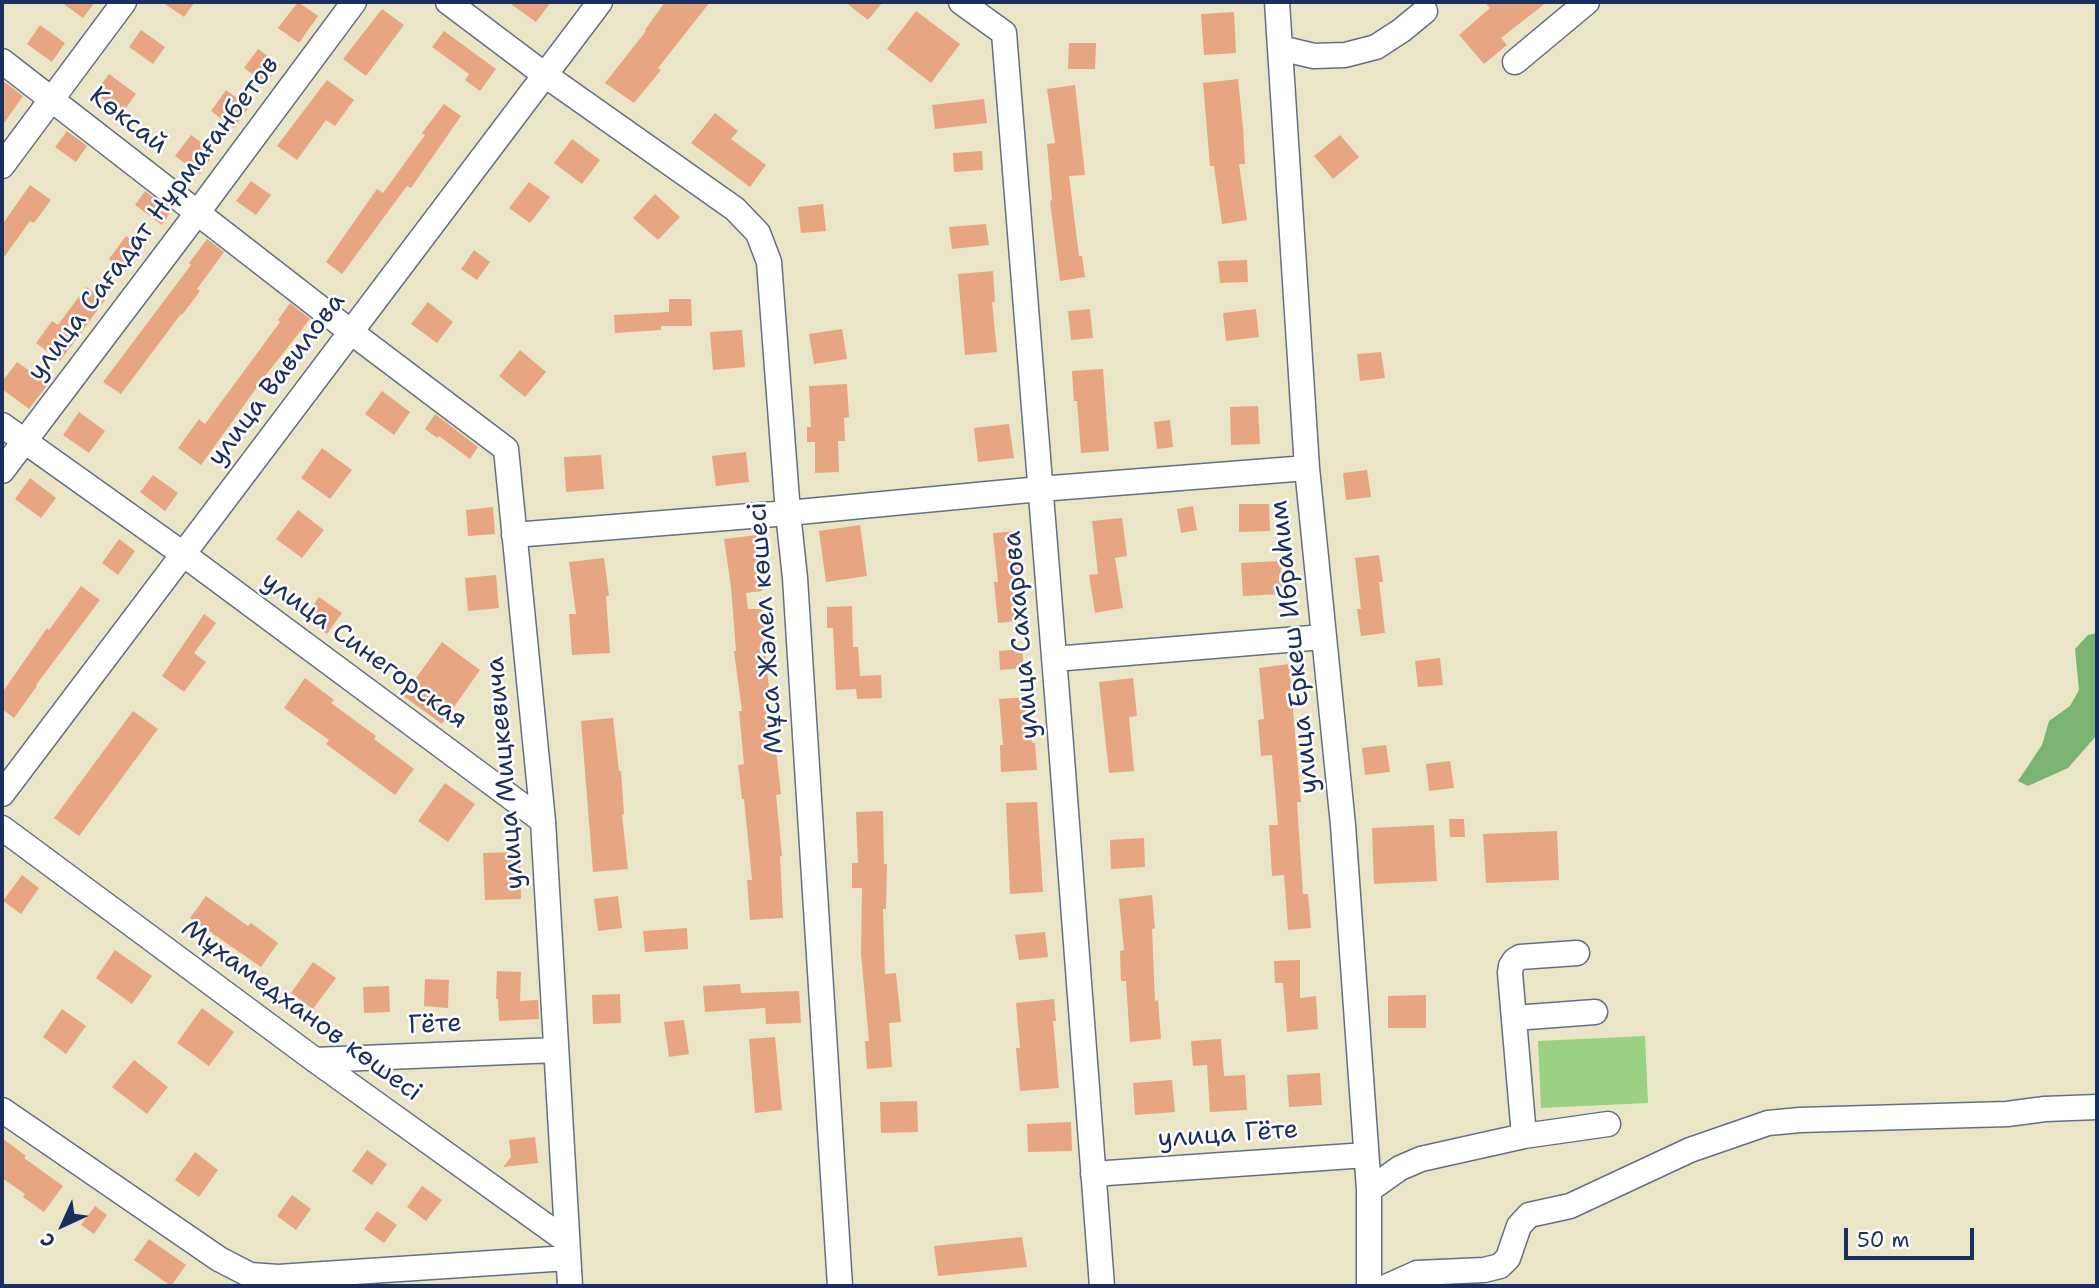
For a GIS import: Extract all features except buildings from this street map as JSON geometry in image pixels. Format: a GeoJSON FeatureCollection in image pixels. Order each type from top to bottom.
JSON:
{"type":"FeatureCollection","features":[{"type":"Feature","properties":{"kind":"street"},"geometry":{"type":"LineString","coordinates":[[2,166],[124,2]]}},
{"type":"Feature","properties":{"kind":"street","name":"улица Сағадат Нұрмағанбетов"},"geometry":{"type":"LineString","coordinates":[[2,471],[354,2]]}},
{"type":"Feature","properties":{"kind":"street","name":"Мұса Жәлел көшесі"},"geometry":{"type":"LineString","coordinates":[[448,2],[545,75],[736,209],[758,233],[769,262],[795,578],[840,1286]]}},
{"type":"Feature","properties":{"kind":"street","name":"улица Вавилова"},"geometry":{"type":"LineString","coordinates":[[2,794],[600,2]]}},
{"type":"Feature","properties":{"kind":"street","name":"улица Сахарова"},"geometry":{"type":"LineString","coordinates":[[961,2],[1003,33],[1102,1286]]}},
{"type":"Feature","properties":{"kind":"street","name":"улица Еркеш Ибраһим"},"geometry":{"type":"LineString","coordinates":[[1277,2],[1307,468],[1343,825],[1369,1190],[1369,1286]]}},
{"type":"Feature","properties":{"kind":"street"},"geometry":{"type":"LineString","coordinates":[[1516,62],[1587,2]]}},
{"type":"Feature","properties":{"kind":"street"},"geometry":{"type":"LineString","coordinates":[[1280,48],[1314,56],[1345,55],[1376,47],[1425,11]]}},
{"type":"Feature","properties":{"kind":"street","name":"Көксай"},"geometry":{"type":"LineString","coordinates":[[2,61],[351,332]]}},
{"type":"Feature","properties":{"kind":"street","name":"улица Мицкевича"},"geometry":{"type":"LineString","coordinates":[[351,332],[506,449],[543,821],[570,1286]]}},
{"type":"Feature","properties":{"kind":"street","name":"улица Синегорская"},"geometry":{"type":"LineString","coordinates":[[2,425],[183,554],[543,821]]}},
{"type":"Feature","properties":{"kind":"street"},"geometry":{"type":"LineString","coordinates":[[514,535],[1307,468]]}},
{"type":"Feature","properties":{"kind":"street"},"geometry":{"type":"LineString","coordinates":[[1054,659],[1323,637]]}},
{"type":"Feature","properties":{"kind":"street","name":"Мұхамедханов көшесі"},"geometry":{"type":"LineString","coordinates":[[2,828],[567,1249]]}},
{"type":"Feature","properties":{"kind":"street"},"geometry":{"type":"LineString","coordinates":[[1524,1136],[1510,973],[1514,960],[1520,957],[1577,953]]}},
{"type":"Feature","properties":{"kind":"street"},"geometry":{"type":"LineString","coordinates":[[1514,1018],[1595,1012]]}},
{"type":"Feature","properties":{"kind":"street","name":"Гёте"},"geometry":{"type":"LineString","coordinates":[[316,1060],[556,1050]]}},
{"type":"Feature","properties":{"kind":"street"},"geometry":{"type":"LineString","coordinates":[[1388,1286],[1417,1273],[1484,1270],[1500,1266],[1508,1258],[1519,1226],[1530,1215],[1570,1206],[1690,1150],[1768,1123],[2007,1114],[2097,1107]]}},
{"type":"Feature","properties":{"kind":"street"},"geometry":{"type":"LineString","coordinates":[[2,1110],[219,1259],[250,1275],[278,1277],[567,1249]]}},
{"type":"Feature","properties":{"kind":"street"},"geometry":{"type":"LineString","coordinates":[[1369,1190],[1400,1168],[1421,1159],[1524,1136],[1608,1124]]}},
{"type":"Feature","properties":{"kind":"street","name":"улица Гёте"},"geometry":{"type":"LineString","coordinates":[[1093,1174],[1366,1154]]}},
{"type":"Feature","properties":{"kind":"green space"},"geometry":{"type":"Polygon","coordinates":[[[2097,633],[2097,735],[2068,768],[2028,786],[2018,781],[2042,745],[2049,721],[2070,706],[2079,690],[2075,649],[2088,635],[2097,633]]]}},
{"type":"Feature","properties":{"kind":"green space"},"geometry":{"type":"Polygon","coordinates":[[[1645,1036],[1648,1103],[1541,1108],[1538,1041],[1645,1036]]]}}]}
